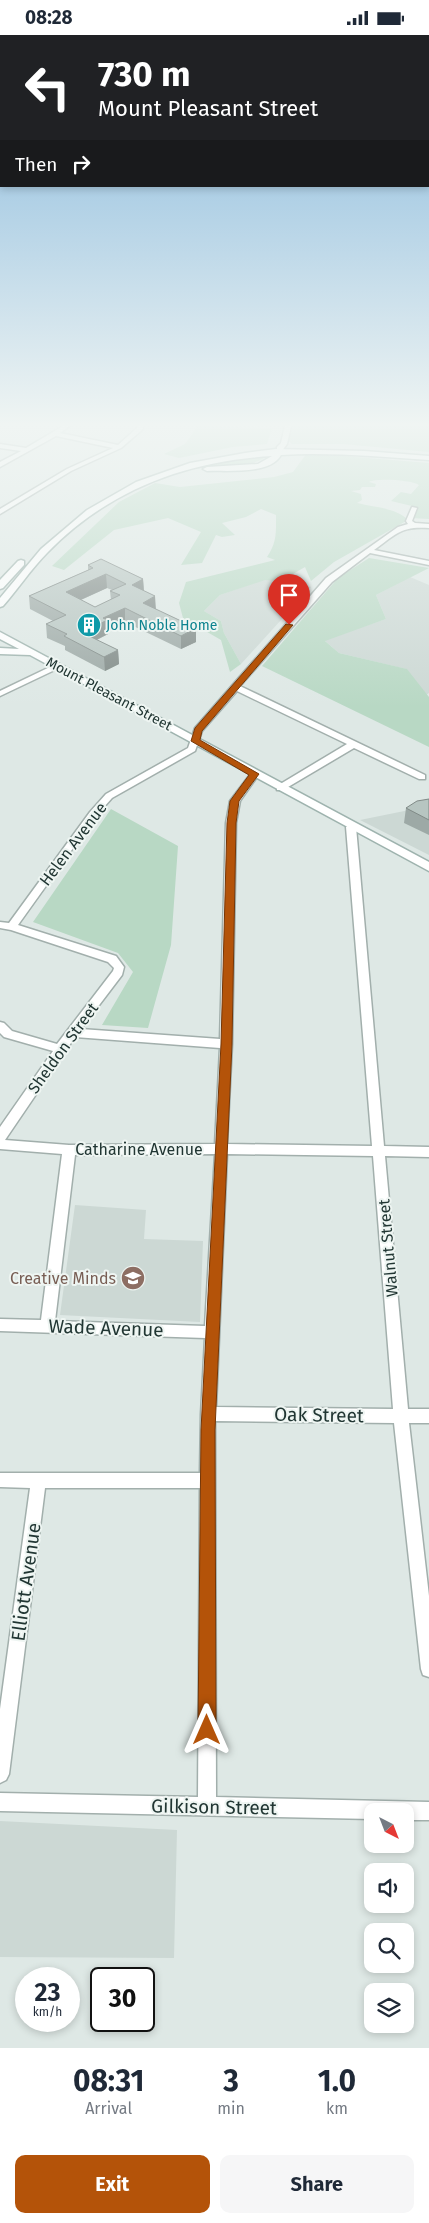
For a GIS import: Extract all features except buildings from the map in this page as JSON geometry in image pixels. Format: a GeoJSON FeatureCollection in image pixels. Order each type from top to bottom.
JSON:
{"type":"FeatureCollection","features":[{"type":"Feature","properties":{"kind":"main road"},"geometry":{"type":"LineString","coordinates":[[0,586],[48,535],[66,520]]}},
{"type":"Feature","properties":{"kind":"main road"},"geometry":{"type":"LineString","coordinates":[[0,604],[45,550],[79,520]]}},
{"type":"Feature","properties":{"kind":"main road","name":"Mount Pleasant Street"},"geometry":{"type":"LineString","coordinates":[[0,635],[351,827],[429,867]]}},
{"type":"Feature","properties":{"kind":"main road"},"geometry":{"type":"LineString","coordinates":[[0,651],[19,651],[38,656]]}},
{"type":"Feature","properties":{"kind":"street"},"geometry":{"type":"LineString","coordinates":[[409,520],[413,525],[429,525]]}},
{"type":"Feature","properties":{"kind":"street","name":"Helen Avenue"},"geometry":{"type":"LineString","coordinates":[[12,927],[92,813],[109,796],[192,749],[198,730],[329,580],[400,528],[413,525]]}},
{"type":"Feature","properties":{"kind":"street"},"geometry":{"type":"LineString","coordinates":[[369,551],[429,563]]}},
{"type":"Feature","properties":{"kind":"street"},"geometry":{"type":"LineString","coordinates":[[0,694],[57,667]]}},
{"type":"Feature","properties":{"kind":"street"},"geometry":{"type":"LineString","coordinates":[[235,687],[422,777]]}},
{"type":"Feature","properties":{"kind":"street"},"geometry":{"type":"LineString","coordinates":[[280,788],[354,743]]}},
{"type":"Feature","properties":{"kind":"street"},"geometry":{"type":"LineString","coordinates":[[207,1807],[208,1414],[222,1149],[231,823],[235,801],[255,774]]}},
{"type":"Feature","properties":{"kind":"street","name":"Walnut Street"},"geometry":{"type":"LineString","coordinates":[[351,827],[380,1150],[401,1416],[429,1669]]}},
{"type":"Feature","properties":{"kind":"street"},"geometry":{"type":"LineString","coordinates":[[0,925],[12,927]]}},
{"type":"Feature","properties":{"kind":"street","name":"Sheldon Street"},"geometry":{"type":"LineString","coordinates":[[0,1137],[60,1049],[74,1033],[118,972],[118,963],[112,959],[12,927]]}},
{"type":"Feature","properties":{"kind":"street"},"geometry":{"type":"LineString","coordinates":[[0,1026],[8,1034],[60,1049]]}},
{"type":"Feature","properties":{"kind":"street"},"geometry":{"type":"LineString","coordinates":[[74,1033],[226,1044]]}},
{"type":"Feature","properties":{"kind":"street","name":"Catharine Avenue"},"geometry":{"type":"LineString","coordinates":[[0,1143],[69,1150],[222,1149],[429,1152]]}},
{"type":"Feature","properties":{"kind":"street"},"geometry":{"type":"LineString","coordinates":[[47,1326],[69,1150]]}},
{"type":"Feature","properties":{"kind":"street","name":"Wade Avenue"},"geometry":{"type":"LineString","coordinates":[[0,1325],[213,1331]]}},
{"type":"Feature","properties":{"kind":"street","name":"Oak Street"},"geometry":{"type":"LineString","coordinates":[[208,1414],[429,1416]]}},
{"type":"Feature","properties":{"kind":"street","name":"Elliott Avenue"},"geometry":{"type":"LineString","coordinates":[[0,1775],[40,1479]]}},
{"type":"Feature","properties":{"kind":"street"},"geometry":{"type":"LineString","coordinates":[[0,1480],[207,1481]]}},
{"type":"Feature","properties":{"kind":"street","name":"Gilkison Street"},"geometry":{"type":"LineString","coordinates":[[0,1802],[429,1811]]}},
{"type":"Feature","properties":{"kind":"shaded area"},"geometry":{"type":"Polygon","coordinates":[[[410,577],[429,585],[429,693],[426,695],[406,669],[339,653],[324,640],[386,619],[376,595],[410,577]]]}},
{"type":"Feature","properties":{"kind":"shaded area"},"geometry":{"type":"Polygon","coordinates":[[[265,579],[311,587],[241,664],[224,633],[221,621],[204,611],[220,595],[265,579]]]}},
{"type":"Feature","properties":{"kind":"shaded area"},"geometry":{"type":"Polygon","coordinates":[[[429,806],[429,855],[360,820],[429,806]]]}},
{"type":"Feature","properties":{"kind":"shaded area","name":"Creative Minds"},"geometry":{"type":"Polygon","coordinates":[[[75,1205],[146,1210],[144,1239],[203,1241],[200,1322],[60,1315],[75,1205]]]}},
{"type":"Feature","properties":{"kind":"shaded area"},"geometry":{"type":"Polygon","coordinates":[[[0,1821],[177,1830],[174,1958],[0,1957],[0,1821]]]}},
{"type":"Feature","properties":{"kind":"green space"},"geometry":{"type":"Polygon","coordinates":[[[100,520],[159,520],[114,530],[64,570],[52,566],[100,520]]]}},
{"type":"Feature","properties":{"kind":"green space"},"geometry":{"type":"Polygon","coordinates":[[[173,520],[234,520],[222,523],[235,535],[222,537],[216,535],[202,563],[181,565],[201,532],[173,520]]]}},
{"type":"Feature","properties":{"kind":"green space"},"geometry":{"type":"Polygon","coordinates":[[[276,520],[408,520],[334,562],[311,581],[305,567],[277,581],[265,580],[220,595],[204,611],[221,621],[224,633],[241,664],[230,672],[221,640],[183,618],[179,603],[186,582],[275,560],[267,557],[274,542],[276,520]]]}},
{"type":"Feature","properties":{"kind":"green space"},"geometry":{"type":"Polygon","coordinates":[[[369,558],[429,568],[376,595],[386,619],[325,641],[339,653],[407,669],[429,697],[429,747],[262,666],[338,578],[369,558]]]}},
{"type":"Feature","properties":{"kind":"green space"},"geometry":{"type":"Polygon","coordinates":[[[111,809],[178,846],[171,945],[148,1028],[102,1025],[133,972],[118,953],[33,922],[111,809]]]}},
{"type":"Feature","properties":{"kind":"place","name":"John Noble Home"},"geometry":{"type":"Point","coordinates":[89,625]}},
{"type":"Feature","properties":{"kind":"place","name":"Creative Minds"},"geometry":{"type":"Point","coordinates":[133,1278]}},
{"type":"Feature","properties":{"kind":"route"},"geometry":{"type":"LineString","coordinates":[[207,1730],[208,1430],[226,1044],[231,823],[235,801],[255,774],[195,741],[198,730],[289,625]]}}]}
